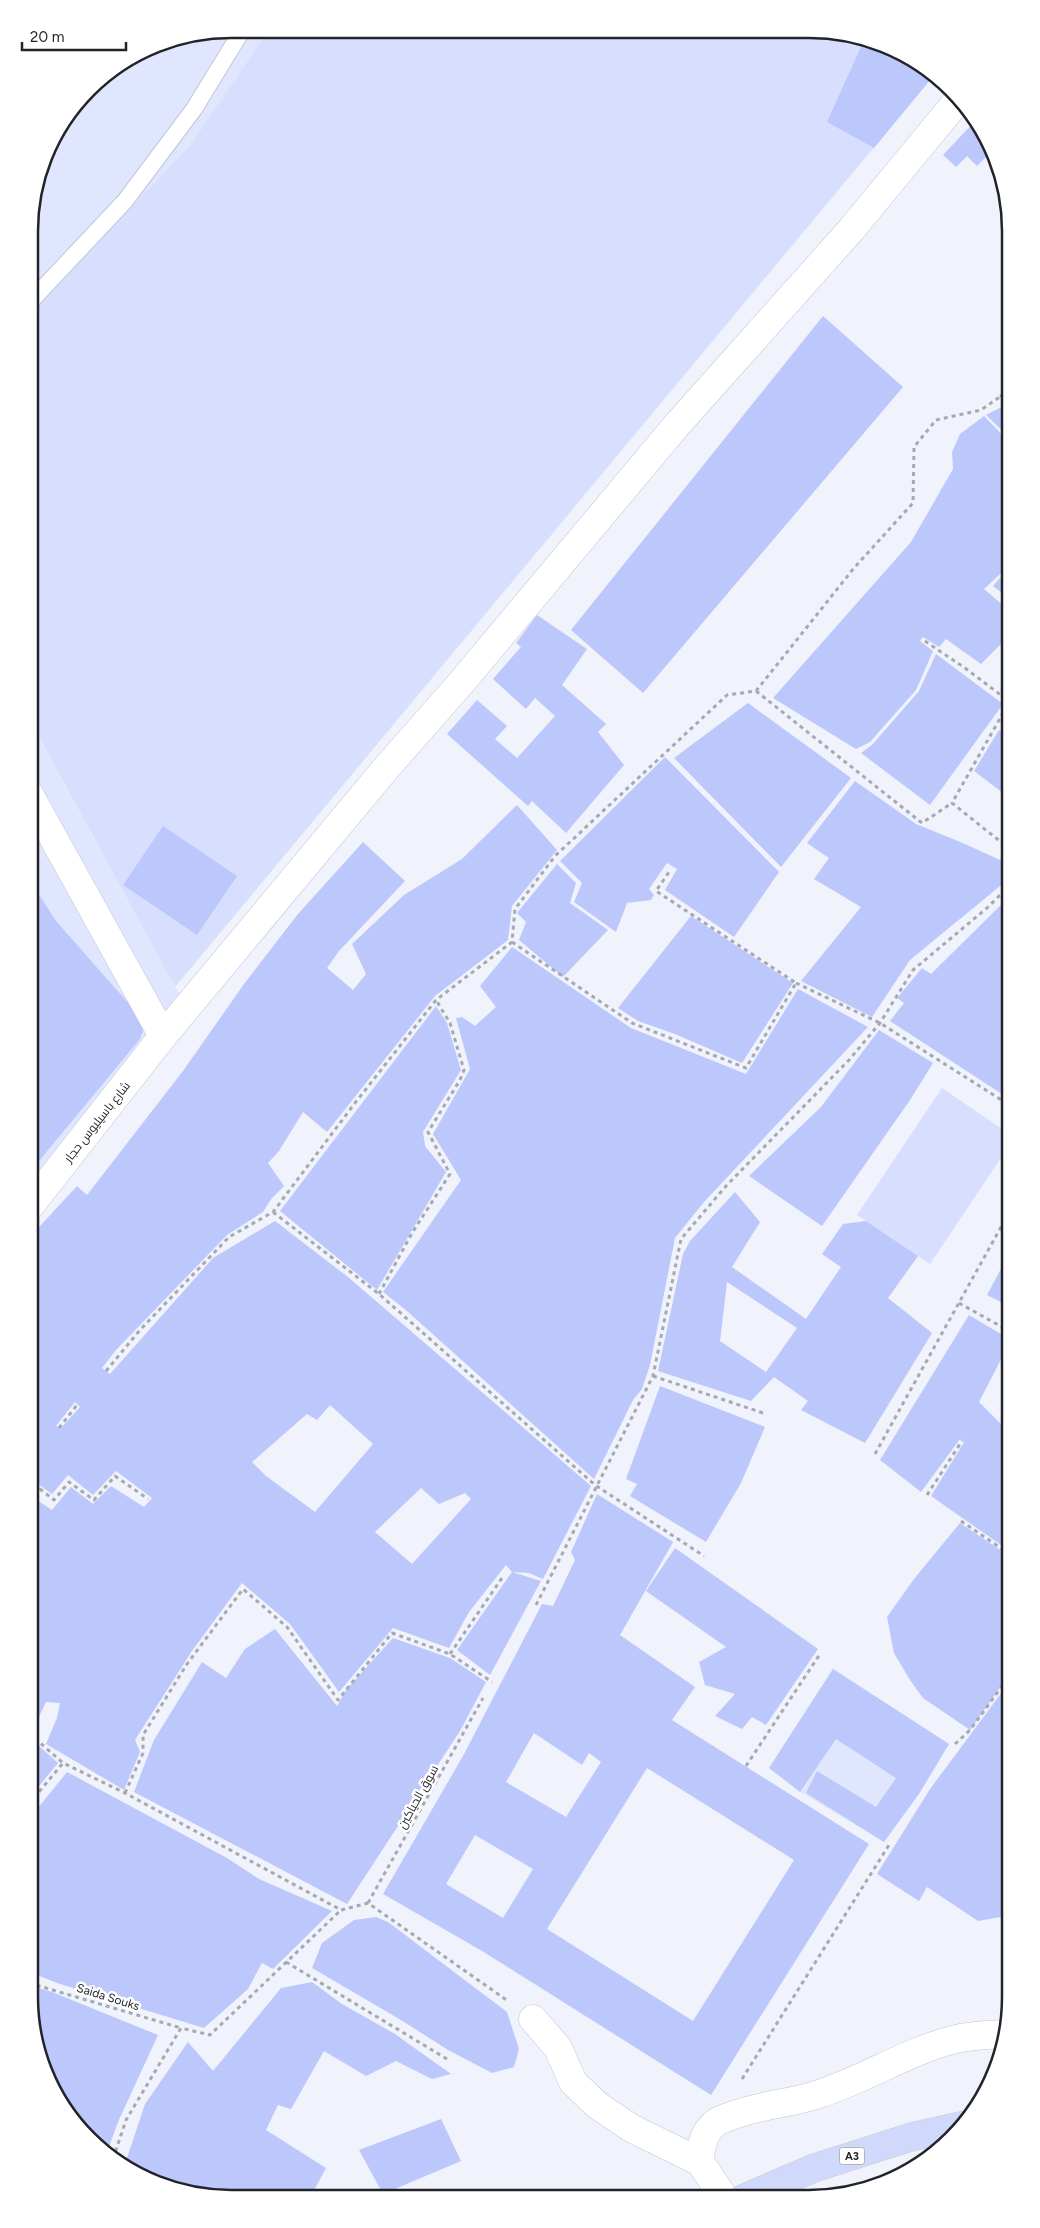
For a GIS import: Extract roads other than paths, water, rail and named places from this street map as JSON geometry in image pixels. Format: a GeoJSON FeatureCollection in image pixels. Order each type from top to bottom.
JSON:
{"type":"FeatureCollection","features":[{"type":"Feature","properties":{"kind":"highway","name":"A3"},"geometry":{"type":"LineString","coordinates":[[763,2190],[814,2168],[911,2138],[952,2128]]}},
{"type":"Feature","properties":{"kind":"street","name":"شارع باسيليوس حجار"},"geometry":{"type":"LineString","coordinates":[[38,1196],[163,1036],[337,826],[468,675],[676,426],[838,245],[955,103]]}},
{"type":"Feature","properties":{"kind":"street"},"geometry":{"type":"LineString","coordinates":[[38,810],[163,1036]]}},
{"type":"Feature","properties":{"kind":"street"},"geometry":{"type":"LineString","coordinates":[[533,2019],[558,2048],[573,2082],[597,2105],[631,2128],[700,2162],[719,2190]]}},
{"type":"Feature","properties":{"kind":"street"},"geometry":{"type":"LineString","coordinates":[[700,2162],[700,2149],[706,2135],[714,2124],[725,2118],[753,2107],[815,2096],[905,2056],[942,2043],[958,2039],[999,2035]]}},
{"type":"Feature","properties":{"kind":"lane"},"geometry":{"type":"LineString","coordinates":[[38,293],[125,201],[194,109],[238,37]]}}]}
